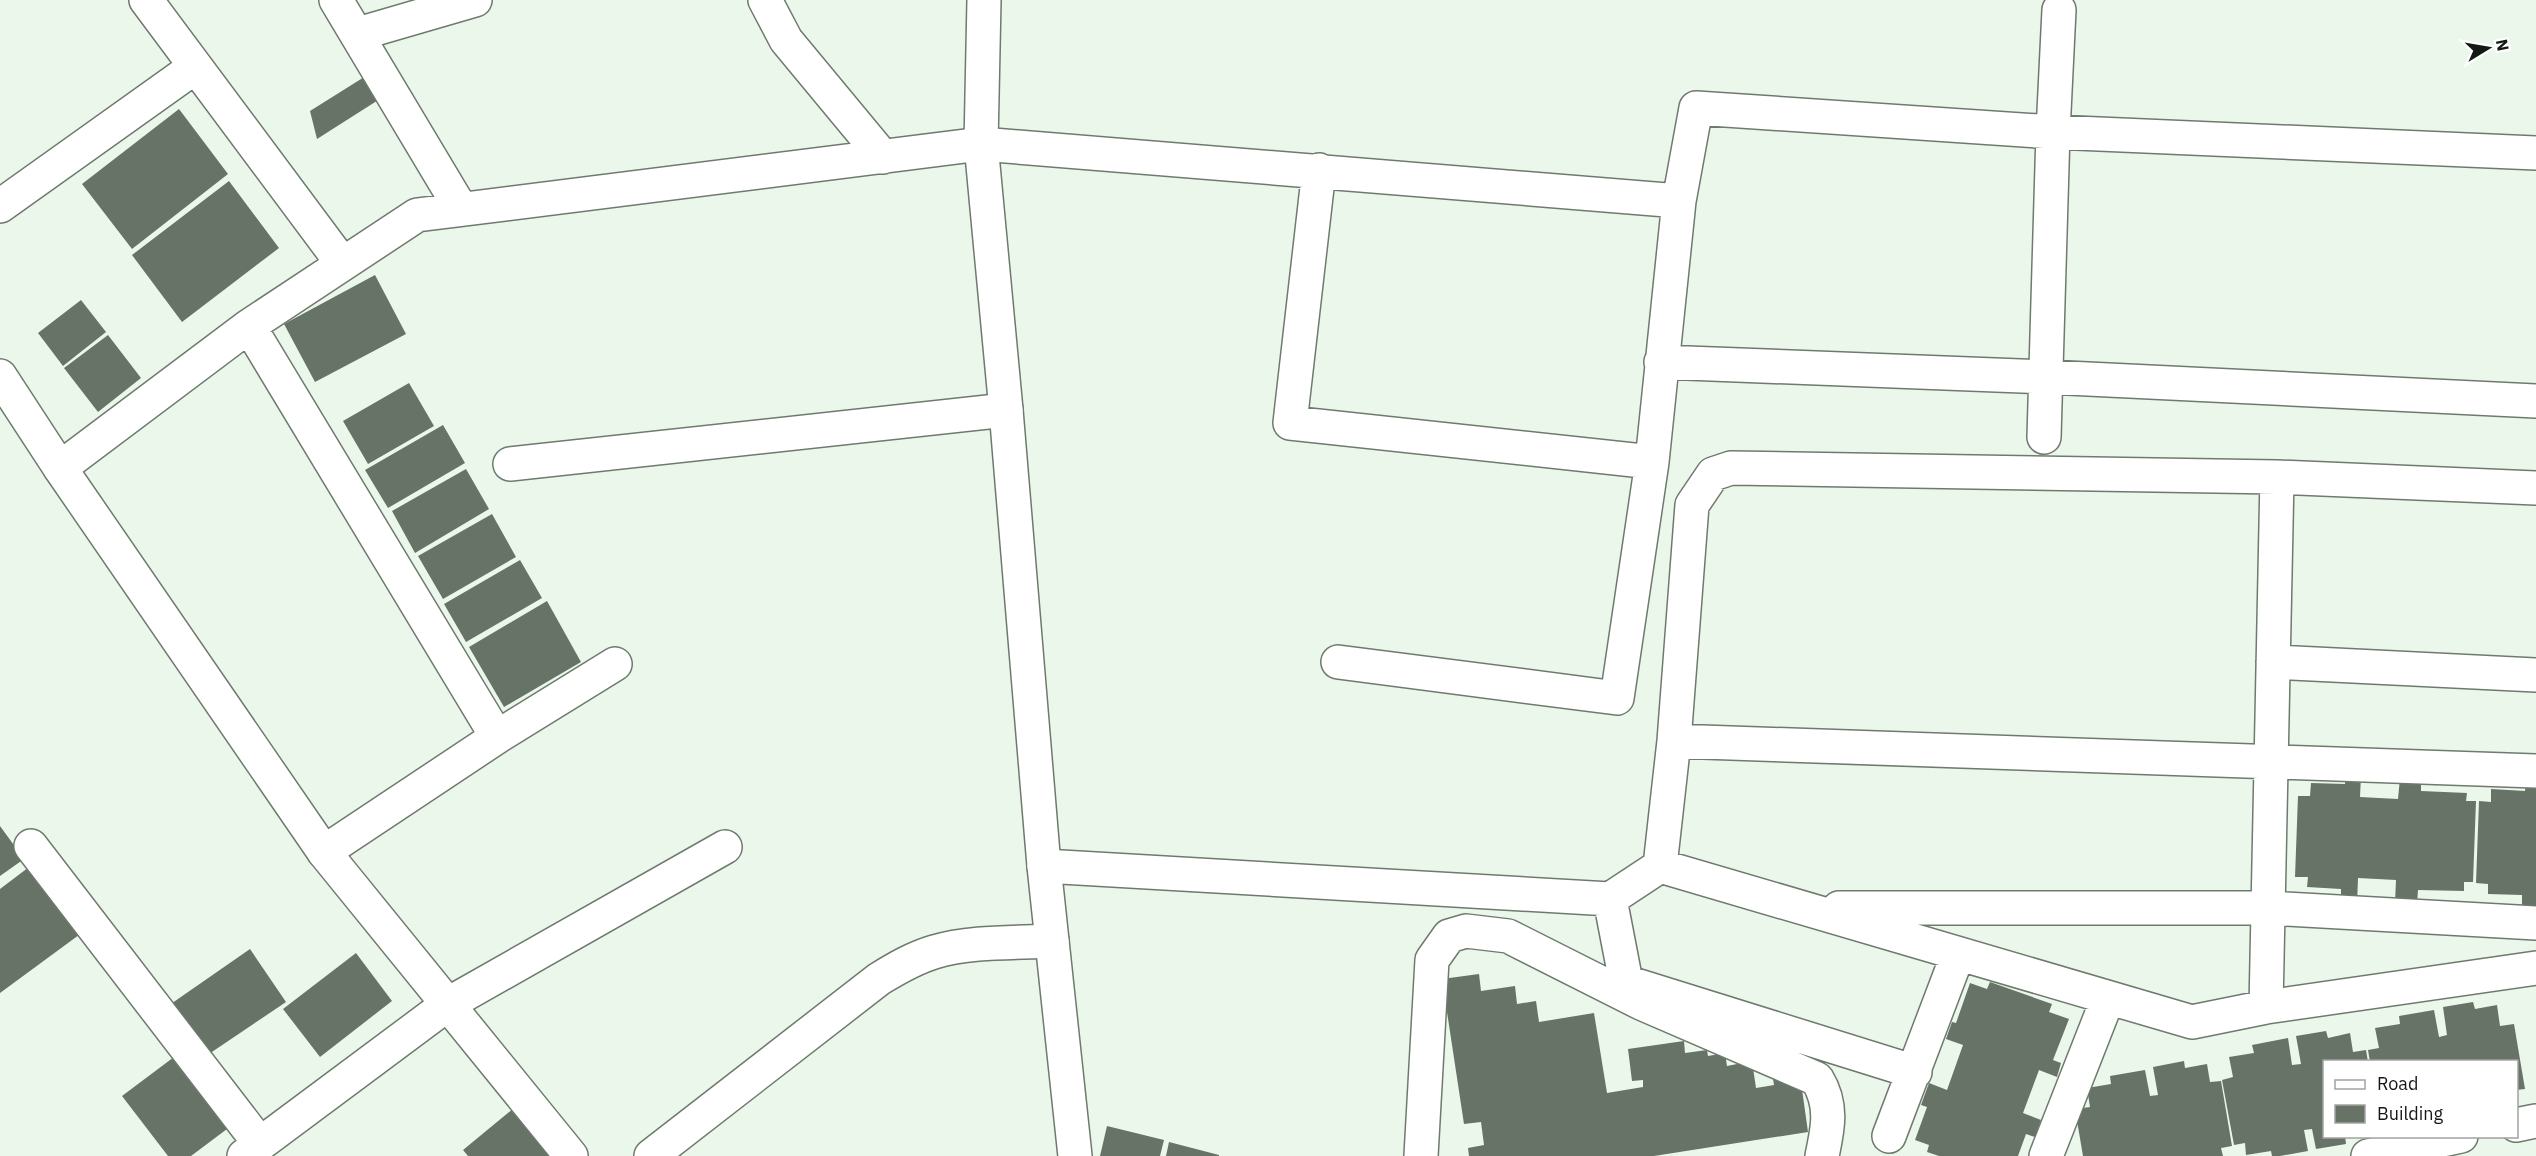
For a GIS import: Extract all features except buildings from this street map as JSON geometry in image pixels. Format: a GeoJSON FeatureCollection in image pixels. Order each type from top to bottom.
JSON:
{"type":"FeatureCollection","features":[{"type":"Feature","properties":{"kind":"street"},"geometry":{"type":"LineString","coordinates":[[146,0],[342,263]]}},
{"type":"Feature","properties":{"kind":"street"},"geometry":{"type":"LineString","coordinates":[[336,0],[461,209]]}},
{"type":"Feature","properties":{"kind":"street"},"geometry":{"type":"LineString","coordinates":[[358,34],[475,0]]}},
{"type":"Feature","properties":{"kind":"street"},"geometry":{"type":"LineString","coordinates":[[765,0],[786,40],[883,157]]}},
{"type":"Feature","properties":{"kind":"street"},"geometry":{"type":"LineString","coordinates":[[984,0],[981,144],[1044,866],[1075,1156]]}},
{"type":"Feature","properties":{"kind":"street"},"geometry":{"type":"LineString","coordinates":[[2044,437],[2059,10]]}},
{"type":"Feature","properties":{"kind":"street"},"geometry":{"type":"LineString","coordinates":[[0,206],[195,67]]}},
{"type":"Feature","properties":{"kind":"street"},"geometry":{"type":"LineString","coordinates":[[1338,662],[1617,698],[1652,462],[1679,201],[1696,108],[2053,132],[2536,153]]}},
{"type":"Feature","properties":{"kind":"street"},"geometry":{"type":"LineString","coordinates":[[60,468],[249,326],[417,215],[981,144],[1679,201]]}},
{"type":"Feature","properties":{"kind":"street"},"geometry":{"type":"LineString","coordinates":[[1319,170],[1290,423],[1652,462]]}},
{"type":"Feature","properties":{"kind":"street"},"geometry":{"type":"LineString","coordinates":[[249,326],[497,737]]}},
{"type":"Feature","properties":{"kind":"street"},"geometry":{"type":"LineString","coordinates":[[1661,362],[2047,376],[2536,401]]}},
{"type":"Feature","properties":{"kind":"street"},"geometry":{"type":"LineString","coordinates":[[0,376],[60,468],[324,852],[570,1156]]}},
{"type":"Feature","properties":{"kind":"street"},"geometry":{"type":"LineString","coordinates":[[510,464],[1006,410]]}},
{"type":"Feature","properties":{"kind":"street"},"geometry":{"type":"LineString","coordinates":[[1660,866],[1674,741],[1692,505],[1713,474],[1731,468],[2277,477],[2536,488]]}},
{"type":"Feature","properties":{"kind":"street"},"geometry":{"type":"LineString","coordinates":[[2266,1006],[2277,477]]}},
{"type":"Feature","properties":{"kind":"street"},"geometry":{"type":"LineString","coordinates":[[2273,662],[2536,675]]}},
{"type":"Feature","properties":{"kind":"street"},"geometry":{"type":"LineString","coordinates":[[324,852],[497,737],[615,664]]}},
{"type":"Feature","properties":{"kind":"street"},"geometry":{"type":"LineString","coordinates":[[1674,741],[2536,771]]}},
{"type":"Feature","properties":{"kind":"street"},"geometry":{"type":"LineString","coordinates":[[31,846],[252,1150],[448,1004],[725,847]]}},
{"type":"Feature","properties":{"kind":"street"},"geometry":{"type":"LineString","coordinates":[[1044,866],[1610,899],[1660,866],[2193,1022],[2266,1006],[2536,968]]}},
{"type":"Feature","properties":{"kind":"street"},"geometry":{"type":"LineString","coordinates":[[1610,899],[1626,982],[1914,1072]]}},
{"type":"Feature","properties":{"kind":"street"},"geometry":{"type":"LineString","coordinates":[[1804,908],[2268,908],[2536,923]]}},
{"type":"Feature","properties":{"kind":"street"},"geometry":{"type":"LineString","coordinates":[[1421,1156],[1432,960],[1449,936],[1466,931],[1508,936],[1641,1003],[1818,1079],[1825,1092],[1830,1119],[1822,1156]]}},
{"type":"Feature","properties":{"kind":"street"},"geometry":{"type":"LineString","coordinates":[[651,1156],[879,979],[909,962],[936,951],[976,945],[1052,941]]}},
{"type":"Feature","properties":{"kind":"street"},"geometry":{"type":"LineString","coordinates":[[1889,1136],[1958,954]]}},
{"type":"Feature","properties":{"kind":"street"},"geometry":{"type":"LineString","coordinates":[[2046,1156],[2108,998]]}},
{"type":"Feature","properties":{"kind":"street"},"geometry":{"type":"LineString","coordinates":[[2518,1125],[2536,1121]]}},
{"type":"Feature","properties":{"kind":"street"},"geometry":{"type":"LineString","coordinates":[[2368,1156],[2456,1138]]}}]}
